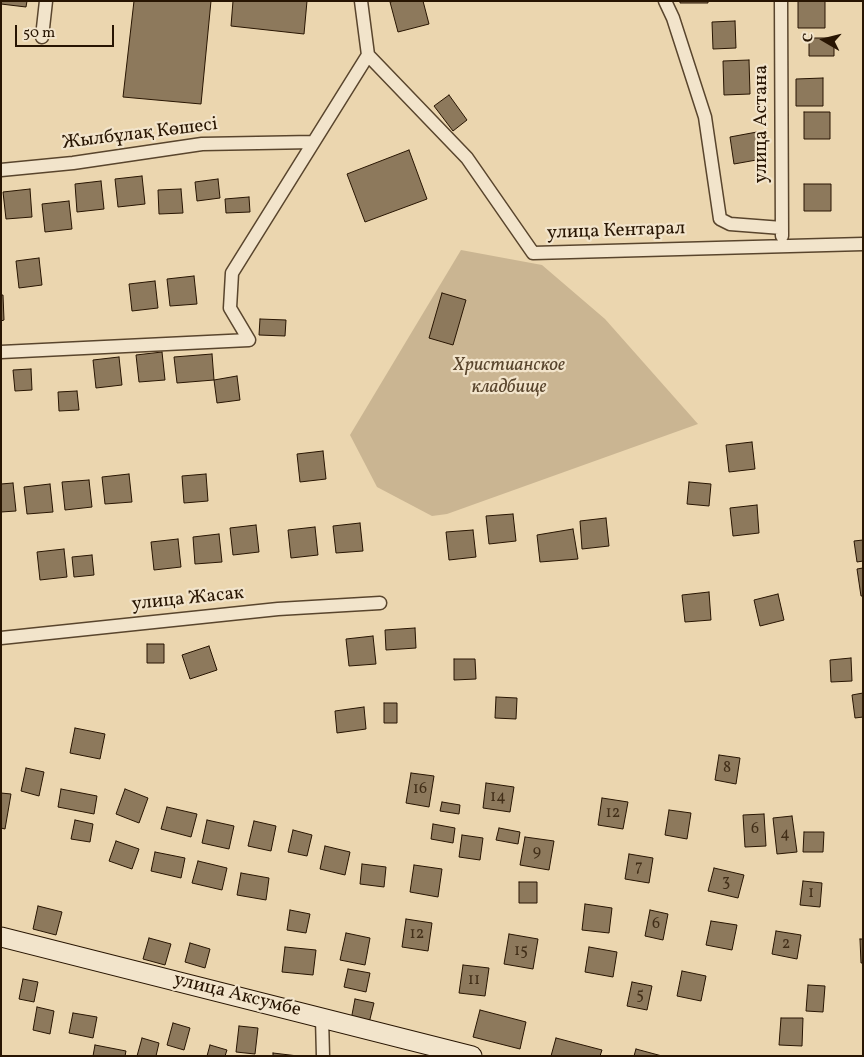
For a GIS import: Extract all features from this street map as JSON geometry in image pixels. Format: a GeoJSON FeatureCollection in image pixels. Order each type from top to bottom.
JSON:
{"type":"FeatureCollection","features":[{"type":"Feature","properties":{"kind":"main road","name":"улица Аксумбе"},"geometry":{"type":"LineString","coordinates":[[1,937],[472,1056]]}},
{"type":"Feature","properties":{"kind":"street"},"geometry":{"type":"LineString","coordinates":[[42,37],[46,1]]}},
{"type":"Feature","properties":{"kind":"street"},"geometry":{"type":"LineString","coordinates":[[1,352],[249,340],[230,308],[232,273],[368,55],[361,1]]}},
{"type":"Feature","properties":{"kind":"street"},"geometry":{"type":"LineString","coordinates":[[665,1],[673,18],[705,116],[720,218],[730,224],[782,228]]}},
{"type":"Feature","properties":{"kind":"street","name":"улица Астана"},"geometry":{"type":"LineString","coordinates":[[781,1],[782,246]]}},
{"type":"Feature","properties":{"kind":"street","name":"улица Кентарал"},"geometry":{"type":"LineString","coordinates":[[368,55],[467,158],[533,253],[863,244]]}},
{"type":"Feature","properties":{"kind":"street","name":"Жылбұлақ Көшесі"},"geometry":{"type":"LineString","coordinates":[[1,170],[73,163],[202,144],[313,142]]}},
{"type":"Feature","properties":{"kind":"street","name":"улица Жасак"},"geometry":{"type":"LineString","coordinates":[[1,638],[278,609],[380,603]]}},
{"type":"Feature","properties":{"kind":"street"},"geometry":{"type":"LineString","coordinates":[[322,1018],[323,1056]]}},
{"type":"Feature","properties":{"kind":"green space","name":"Христианское кладбище"},"geometry":{"type":"Polygon","coordinates":[[[461,250],[542,265],[605,319],[698,424],[447,514],[432,516],[377,487],[350,435],[461,250]]]}},
{"type":"Feature","properties":{"kind":"building"},"geometry":{"type":"Polygon","coordinates":[[[1,1],[27,1],[26,7],[1,4],[1,1]]]}},
{"type":"Feature","properties":{"kind":"building"},"geometry":{"type":"Polygon","coordinates":[[[134,1],[211,1],[201,104],[123,97],[134,1]]]}},
{"type":"Feature","properties":{"kind":"building"},"geometry":{"type":"Polygon","coordinates":[[[233,1],[307,1],[304,34],[231,26],[233,1]]]}},
{"type":"Feature","properties":{"kind":"building"},"geometry":{"type":"Polygon","coordinates":[[[423,1],[429,24],[398,32],[390,2],[423,1]]]}},
{"type":"Feature","properties":{"kind":"building"},"geometry":{"type":"Polygon","coordinates":[[[680,1],[708,1],[708,3],[680,3],[680,1]]]}},
{"type":"Feature","properties":{"kind":"building"},"geometry":{"type":"Polygon","coordinates":[[[798,1],[825,1],[825,28],[798,28],[798,1]]]}},
{"type":"Feature","properties":{"kind":"building"},"geometry":{"type":"Polygon","coordinates":[[[735,21],[736,48],[713,49],[712,22],[735,21]]]}},
{"type":"Feature","properties":{"kind":"building"},"geometry":{"type":"Polygon","coordinates":[[[809,38],[834,38],[834,56],[809,56],[809,38]]]}},
{"type":"Feature","properties":{"kind":"building"},"geometry":{"type":"Polygon","coordinates":[[[749,60],[750,94],[724,95],[723,61],[749,60]]]}},
{"type":"Feature","properties":{"kind":"building"},"geometry":{"type":"Polygon","coordinates":[[[823,78],[823,106],[796,106],[796,79],[823,78]]]}},
{"type":"Feature","properties":{"kind":"building"},"geometry":{"type":"Polygon","coordinates":[[[449,95],[467,120],[453,131],[434,106],[449,95]]]}},
{"type":"Feature","properties":{"kind":"building"},"geometry":{"type":"Polygon","coordinates":[[[804,112],[830,112],[830,139],[804,139],[804,112]]]}},
{"type":"Feature","properties":{"kind":"building"},"geometry":{"type":"Polygon","coordinates":[[[757,132],[762,159],[734,164],[730,137],[757,132]]]}},
{"type":"Feature","properties":{"kind":"building"},"geometry":{"type":"Polygon","coordinates":[[[409,150],[427,199],[365,222],[347,174],[409,150]]]}},
{"type":"Feature","properties":{"kind":"building"},"geometry":{"type":"Polygon","coordinates":[[[142,176],[145,204],[118,207],[115,179],[142,176]]]}},
{"type":"Feature","properties":{"kind":"building"},"geometry":{"type":"Polygon","coordinates":[[[218,179],[220,198],[197,201],[195,182],[218,179]]]}},
{"type":"Feature","properties":{"kind":"building"},"geometry":{"type":"Polygon","coordinates":[[[101,181],[104,209],[77,212],[75,184],[101,181]]]}},
{"type":"Feature","properties":{"kind":"building"},"geometry":{"type":"Polygon","coordinates":[[[804,184],[831,184],[831,211],[804,211],[804,184]]]}},
{"type":"Feature","properties":{"kind":"building"},"geometry":{"type":"Polygon","coordinates":[[[30,189],[32,217],[6,219],[3,192],[30,189]]]}},
{"type":"Feature","properties":{"kind":"building"},"geometry":{"type":"Polygon","coordinates":[[[181,189],[183,213],[159,214],[158,190],[181,189]]]}},
{"type":"Feature","properties":{"kind":"building"},"geometry":{"type":"Polygon","coordinates":[[[249,197],[250,212],[226,213],[225,199],[249,197]]]}},
{"type":"Feature","properties":{"kind":"building"},"geometry":{"type":"Polygon","coordinates":[[[69,201],[72,229],[45,232],[42,204],[69,201]]]}},
{"type":"Feature","properties":{"kind":"building"},"geometry":{"type":"Polygon","coordinates":[[[39,258],[42,285],[19,288],[16,261],[39,258]]]}},
{"type":"Feature","properties":{"kind":"building"},"geometry":{"type":"Polygon","coordinates":[[[194,276],[197,304],[170,306],[167,279],[194,276]]]}},
{"type":"Feature","properties":{"kind":"building"},"geometry":{"type":"Polygon","coordinates":[[[155,281],[158,308],[132,311],[129,284],[155,281]]]}},
{"type":"Feature","properties":{"kind":"building"},"geometry":{"type":"Polygon","coordinates":[[[442,293],[466,300],[453,345],[429,338],[442,293]]]}},
{"type":"Feature","properties":{"kind":"building"},"geometry":{"type":"Polygon","coordinates":[[[1,295],[3,295],[4,320],[1,321],[1,295]]]}},
{"type":"Feature","properties":{"kind":"building"},"geometry":{"type":"Polygon","coordinates":[[[260,319],[286,320],[285,336],[259,335],[260,319]]]}},
{"type":"Feature","properties":{"kind":"building"},"geometry":{"type":"Polygon","coordinates":[[[162,352],[165,380],[139,382],[136,355],[162,352]]]}},
{"type":"Feature","properties":{"kind":"building"},"geometry":{"type":"Polygon","coordinates":[[[212,354],[214,380],[177,383],[174,357],[212,354]]]}},
{"type":"Feature","properties":{"kind":"building"},"geometry":{"type":"Polygon","coordinates":[[[119,357],[122,385],[96,388],[93,360],[119,357]]]}},
{"type":"Feature","properties":{"kind":"building"},"geometry":{"type":"Polygon","coordinates":[[[31,369],[32,390],[15,391],[13,370],[31,369]]]}},
{"type":"Feature","properties":{"kind":"building"},"geometry":{"type":"Polygon","coordinates":[[[237,376],[240,400],[217,403],[214,380],[237,376]]]}},
{"type":"Feature","properties":{"kind":"building"},"geometry":{"type":"Polygon","coordinates":[[[77,391],[79,410],[59,411],[58,392],[77,391]]]}},
{"type":"Feature","properties":{"kind":"building"},"geometry":{"type":"Polygon","coordinates":[[[752,442],[755,469],[729,472],[726,445],[752,442]]]}},
{"type":"Feature","properties":{"kind":"building"},"geometry":{"type":"Polygon","coordinates":[[[323,451],[326,479],[300,482],[297,454],[323,451]]]}},
{"type":"Feature","properties":{"kind":"building"},"geometry":{"type":"Polygon","coordinates":[[[129,474],[132,502],[105,504],[102,477],[129,474]]]}},
{"type":"Feature","properties":{"kind":"building"},"geometry":{"type":"Polygon","coordinates":[[[206,474],[208,501],[184,503],[182,476],[206,474]]]}},
{"type":"Feature","properties":{"kind":"building"},"geometry":{"type":"Polygon","coordinates":[[[89,480],[92,507],[65,510],[62,482],[89,480]]]}},
{"type":"Feature","properties":{"kind":"building"},"geometry":{"type":"Polygon","coordinates":[[[689,482],[711,484],[709,506],[687,504],[689,482]]]}},
{"type":"Feature","properties":{"kind":"building"},"geometry":{"type":"Polygon","coordinates":[[[13,483],[16,511],[1,512],[1,484],[13,483]]]}},
{"type":"Feature","properties":{"kind":"building"},"geometry":{"type":"Polygon","coordinates":[[[50,484],[53,512],[27,514],[24,487],[50,484]]]}},
{"type":"Feature","properties":{"kind":"building"},"geometry":{"type":"Polygon","coordinates":[[[757,505],[759,533],[733,536],[730,508],[757,505]]]}},
{"type":"Feature","properties":{"kind":"building"},"geometry":{"type":"Polygon","coordinates":[[[513,514],[516,541],[489,544],[486,516],[513,514]]]}},
{"type":"Feature","properties":{"kind":"building"},"geometry":{"type":"Polygon","coordinates":[[[606,518],[609,546],[582,549],[580,521],[606,518]]]}},
{"type":"Feature","properties":{"kind":"building"},"geometry":{"type":"Polygon","coordinates":[[[360,523],[363,551],[336,553],[333,526],[360,523]]]}},
{"type":"Feature","properties":{"kind":"building"},"geometry":{"type":"Polygon","coordinates":[[[256,525],[259,552],[233,555],[230,528],[256,525]]]}},
{"type":"Feature","properties":{"kind":"building"},"geometry":{"type":"Polygon","coordinates":[[[315,527],[318,555],[291,558],[288,530],[315,527]]]}},
{"type":"Feature","properties":{"kind":"building"},"geometry":{"type":"Polygon","coordinates":[[[573,529],[578,559],[540,562],[537,535],[573,529]]]}},
{"type":"Feature","properties":{"kind":"building"},"geometry":{"type":"Polygon","coordinates":[[[473,530],[476,557],[449,560],[446,532],[473,530]]]}},
{"type":"Feature","properties":{"kind":"building"},"geometry":{"type":"Polygon","coordinates":[[[219,534],[222,562],[195,564],[193,537],[219,534]]]}},
{"type":"Feature","properties":{"kind":"building"},"geometry":{"type":"Polygon","coordinates":[[[178,539],[181,567],[154,570],[151,542],[178,539]]]}},
{"type":"Feature","properties":{"kind":"building"},"geometry":{"type":"Polygon","coordinates":[[[863,540],[863,561],[857,562],[854,541],[863,540]]]}},
{"type":"Feature","properties":{"kind":"building"},"geometry":{"type":"Polygon","coordinates":[[[64,549],[67,577],[40,580],[37,552],[64,549]]]}},
{"type":"Feature","properties":{"kind":"building"},"geometry":{"type":"Polygon","coordinates":[[[92,555],[94,575],[74,577],[72,557],[92,555]]]}},
{"type":"Feature","properties":{"kind":"building"},"geometry":{"type":"Polygon","coordinates":[[[863,568],[863,596],[861,596],[857,569],[863,568]]]}},
{"type":"Feature","properties":{"kind":"building"},"geometry":{"type":"Polygon","coordinates":[[[709,592],[711,620],[685,622],[682,595],[709,592]]]}},
{"type":"Feature","properties":{"kind":"building"},"geometry":{"type":"Polygon","coordinates":[[[778,594],[784,620],[760,626],[754,600],[778,594]]]}},
{"type":"Feature","properties":{"kind":"building"},"geometry":{"type":"Polygon","coordinates":[[[415,628],[416,648],[386,650],[385,630],[415,628]]]}},
{"type":"Feature","properties":{"kind":"building"},"geometry":{"type":"Polygon","coordinates":[[[373,636],[376,664],[349,666],[346,639],[373,636]]]}},
{"type":"Feature","properties":{"kind":"building"},"geometry":{"type":"Polygon","coordinates":[[[147,644],[164,644],[164,663],[147,663],[147,644]]]}},
{"type":"Feature","properties":{"kind":"building"},"geometry":{"type":"Polygon","coordinates":[[[209,646],[217,670],[190,679],[182,655],[209,646]]]}},
{"type":"Feature","properties":{"kind":"building"},"geometry":{"type":"Polygon","coordinates":[[[851,658],[852,681],[831,682],[830,660],[851,658]]]}},
{"type":"Feature","properties":{"kind":"building"},"geometry":{"type":"Polygon","coordinates":[[[454,659],[475,659],[476,679],[454,680],[454,659]]]}},
{"type":"Feature","properties":{"kind":"building"},"geometry":{"type":"Polygon","coordinates":[[[863,693],[863,717],[855,718],[852,695],[863,693]]]}},
{"type":"Feature","properties":{"kind":"building"},"geometry":{"type":"Polygon","coordinates":[[[496,697],[517,698],[516,719],[495,718],[496,697]]]}},
{"type":"Feature","properties":{"kind":"building"},"geometry":{"type":"Polygon","coordinates":[[[384,703],[397,703],[397,723],[384,723],[384,703]]]}},
{"type":"Feature","properties":{"kind":"building"},"geometry":{"type":"Polygon","coordinates":[[[364,707],[366,729],[337,733],[335,711],[364,707]]]}},
{"type":"Feature","properties":{"kind":"building"},"geometry":{"type":"Polygon","coordinates":[[[75,728],[105,734],[100,759],[70,753],[75,728]]]}},
{"type":"Feature","properties":{"kind":"building"},"geometry":{"type":"Polygon","coordinates":[[[719,755],[740,758],[736,784],[715,780],[719,755]]]}},
{"type":"Feature","properties":{"kind":"building"},"geometry":{"type":"Polygon","coordinates":[[[26,768],[44,772],[39,796],[21,791],[26,768]]]}},
{"type":"Feature","properties":{"kind":"building"},"geometry":{"type":"Polygon","coordinates":[[[411,773],[434,776],[429,807],[406,803],[411,773]]]}},
{"type":"Feature","properties":{"kind":"building"},"geometry":{"type":"Polygon","coordinates":[[[486,783],[514,787],[510,812],[483,808],[486,783]]]}},
{"type":"Feature","properties":{"kind":"building"},"geometry":{"type":"Polygon","coordinates":[[[61,789],[97,796],[94,814],[58,807],[61,789]]]}},
{"type":"Feature","properties":{"kind":"building"},"geometry":{"type":"Polygon","coordinates":[[[125,789],[148,798],[139,823],[116,814],[125,789]]]}},
{"type":"Feature","properties":{"kind":"building"},"geometry":{"type":"Polygon","coordinates":[[[1,793],[11,794],[5,829],[1,828],[1,793]]]}},
{"type":"Feature","properties":{"kind":"building"},"geometry":{"type":"Polygon","coordinates":[[[602,798],[628,802],[623,829],[598,825],[602,798]]]}},
{"type":"Feature","properties":{"kind":"building"},"geometry":{"type":"Polygon","coordinates":[[[442,802],[460,805],[459,814],[440,811],[442,802]]]}},
{"type":"Feature","properties":{"kind":"building"},"geometry":{"type":"Polygon","coordinates":[[[167,807],[197,814],[191,837],[161,829],[167,807]]]}},
{"type":"Feature","properties":{"kind":"building"},"geometry":{"type":"Polygon","coordinates":[[[669,810],[691,813],[687,839],[665,835],[669,810]]]}},
{"type":"Feature","properties":{"kind":"building"},"geometry":{"type":"Polygon","coordinates":[[[764,814],[766,846],[745,847],[743,815],[764,814]]]}},
{"type":"Feature","properties":{"kind":"building"},"geometry":{"type":"Polygon","coordinates":[[[792,816],[797,852],[777,854],[773,818],[792,816]]]}},
{"type":"Feature","properties":{"kind":"building"},"geometry":{"type":"Polygon","coordinates":[[[75,820],[93,824],[90,842],[71,839],[75,820]]]}},
{"type":"Feature","properties":{"kind":"building"},"geometry":{"type":"Polygon","coordinates":[[[207,820],[234,826],[229,849],[202,843],[207,820]]]}},
{"type":"Feature","properties":{"kind":"building"},"geometry":{"type":"Polygon","coordinates":[[[254,821],[276,826],[271,851],[248,846],[254,821]]]}},
{"type":"Feature","properties":{"kind":"building"},"geometry":{"type":"Polygon","coordinates":[[[433,824],[455,828],[453,843],[431,839],[433,824]]]}},
{"type":"Feature","properties":{"kind":"building"},"geometry":{"type":"Polygon","coordinates":[[[499,828],[520,832],[518,844],[496,840],[499,828]]]}},
{"type":"Feature","properties":{"kind":"building"},"geometry":{"type":"Polygon","coordinates":[[[293,830],[312,835],[307,856],[288,852],[293,830]]]}},
{"type":"Feature","properties":{"kind":"building"},"geometry":{"type":"Polygon","coordinates":[[[804,832],[824,832],[823,852],[803,852],[804,832]]]}},
{"type":"Feature","properties":{"kind":"building"},"geometry":{"type":"Polygon","coordinates":[[[462,835],[483,838],[480,860],[459,857],[462,835]]]}},
{"type":"Feature","properties":{"kind":"building"},"geometry":{"type":"Polygon","coordinates":[[[525,837],[554,841],[549,870],[520,865],[525,837]]]}},
{"type":"Feature","properties":{"kind":"building"},"geometry":{"type":"Polygon","coordinates":[[[116,841],[139,849],[132,869],[109,861],[116,841]]]}},
{"type":"Feature","properties":{"kind":"building"},"geometry":{"type":"Polygon","coordinates":[[[325,846],[350,852],[345,875],[320,869],[325,846]]]}},
{"type":"Feature","properties":{"kind":"building"},"geometry":{"type":"Polygon","coordinates":[[[155,852],[185,858],[181,878],[151,871],[155,852]]]}},
{"type":"Feature","properties":{"kind":"building"},"geometry":{"type":"Polygon","coordinates":[[[629,854],[653,858],[649,883],[625,879],[629,854]]]}},
{"type":"Feature","properties":{"kind":"building"},"geometry":{"type":"Polygon","coordinates":[[[198,861],[227,868],[222,890],[192,883],[198,861]]]}},
{"type":"Feature","properties":{"kind":"building"},"geometry":{"type":"Polygon","coordinates":[[[362,864],[386,867],[384,887],[360,884],[362,864]]]}},
{"type":"Feature","properties":{"kind":"building"},"geometry":{"type":"Polygon","coordinates":[[[414,865],[442,869],[438,897],[410,892],[414,865]]]}},
{"type":"Feature","properties":{"kind":"building"},"geometry":{"type":"Polygon","coordinates":[[[714,868],[744,875],[738,898],[708,891],[714,868]]]}},
{"type":"Feature","properties":{"kind":"building"},"geometry":{"type":"Polygon","coordinates":[[[241,873],[269,878],[266,900],[237,895],[241,873]]]}},
{"type":"Feature","properties":{"kind":"building"},"geometry":{"type":"Polygon","coordinates":[[[803,881],[822,883],[820,907],[800,905],[803,881]]]}},
{"type":"Feature","properties":{"kind":"building"},"geometry":{"type":"Polygon","coordinates":[[[519,882],[537,882],[537,903],[519,903],[519,882]]]}},
{"type":"Feature","properties":{"kind":"building"},"geometry":{"type":"Polygon","coordinates":[[[585,904],[612,908],[609,933],[582,930],[585,904]]]}},
{"type":"Feature","properties":{"kind":"building"},"geometry":{"type":"Polygon","coordinates":[[[38,906],[62,912],[56,935],[33,929],[38,906]]]}},
{"type":"Feature","properties":{"kind":"building"},"geometry":{"type":"Polygon","coordinates":[[[290,910],[310,914],[306,933],[287,930],[290,910]]]}},
{"type":"Feature","properties":{"kind":"building"},"geometry":{"type":"Polygon","coordinates":[[[650,910],[668,914],[663,940],[645,936],[650,910]]]}},
{"type":"Feature","properties":{"kind":"building"},"geometry":{"type":"Polygon","coordinates":[[[406,919],[432,923],[428,951],[402,947],[406,919]]]}},
{"type":"Feature","properties":{"kind":"building"},"geometry":{"type":"Polygon","coordinates":[[[711,921],[737,925],[732,950],[706,945],[711,921]]]}},
{"type":"Feature","properties":{"kind":"building"},"geometry":{"type":"Polygon","coordinates":[[[776,931],[801,935],[797,959],[772,954],[776,931]]]}},
{"type":"Feature","properties":{"kind":"building"},"geometry":{"type":"Polygon","coordinates":[[[346,933],[370,938],[365,965],[340,960],[346,933]]]}},
{"type":"Feature","properties":{"kind":"building"},"geometry":{"type":"Polygon","coordinates":[[[509,934],[538,939],[533,969],[504,964],[509,934]]]}},
{"type":"Feature","properties":{"kind":"building"},"geometry":{"type":"Polygon","coordinates":[[[149,938],[171,944],[165,965],[143,959],[149,938]]]}},
{"type":"Feature","properties":{"kind":"building"},"geometry":{"type":"Polygon","coordinates":[[[860,939],[863,939],[863,963],[861,963],[860,939]]]}},
{"type":"Feature","properties":{"kind":"building"},"geometry":{"type":"Polygon","coordinates":[[[190,943],[210,949],[205,968],[185,962],[190,943]]]}},
{"type":"Feature","properties":{"kind":"building"},"geometry":{"type":"Polygon","coordinates":[[[285,947],[316,950],[313,975],[282,972],[285,947]]]}},
{"type":"Feature","properties":{"kind":"building"},"geometry":{"type":"Polygon","coordinates":[[[589,947],[617,952],[613,977],[585,972],[589,947]]]}},
{"type":"Feature","properties":{"kind":"building"},"geometry":{"type":"Polygon","coordinates":[[[463,965],[489,968],[485,996],[459,993],[463,965]]]}},
{"type":"Feature","properties":{"kind":"building"},"geometry":{"type":"Polygon","coordinates":[[[348,969],[370,973],[366,992],[344,987],[348,969]]]}},
{"type":"Feature","properties":{"kind":"building"},"geometry":{"type":"Polygon","coordinates":[[[682,971],[706,976],[701,1001],[677,996],[682,971]]]}},
{"type":"Feature","properties":{"kind":"building"},"geometry":{"type":"Polygon","coordinates":[[[23,979],[38,982],[34,1002],[19,999],[23,979]]]}},
{"type":"Feature","properties":{"kind":"building"},"geometry":{"type":"Polygon","coordinates":[[[632,982],[652,986],[647,1010],[627,1006],[632,982]]]}},
{"type":"Feature","properties":{"kind":"building"},"geometry":{"type":"Polygon","coordinates":[[[808,985],[825,986],[823,1012],[806,1011],[808,985]]]}},
{"type":"Feature","properties":{"kind":"building"},"geometry":{"type":"Polygon","coordinates":[[[355,999],[374,1003],[369,1023],[351,1020],[355,999]]]}},
{"type":"Feature","properties":{"kind":"building"},"geometry":{"type":"Polygon","coordinates":[[[37,1007],[54,1011],[50,1034],[33,1030],[37,1007]]]}},
{"type":"Feature","properties":{"kind":"building"},"geometry":{"type":"Polygon","coordinates":[[[480,1010],[526,1022],[520,1049],[473,1037],[480,1010]]]}},
{"type":"Feature","properties":{"kind":"building"},"geometry":{"type":"Polygon","coordinates":[[[73,1013],[97,1017],[93,1038],[69,1033],[73,1013]]]}},
{"type":"Feature","properties":{"kind":"building"},"geometry":{"type":"Polygon","coordinates":[[[781,1018],[803,1018],[802,1046],[779,1045],[781,1018]]]}},
{"type":"Feature","properties":{"kind":"building"},"geometry":{"type":"Polygon","coordinates":[[[173,1023],[190,1028],[184,1050],[167,1045],[173,1023]]]}},
{"type":"Feature","properties":{"kind":"building"},"geometry":{"type":"Polygon","coordinates":[[[239,1026],[258,1028],[255,1054],[236,1052],[239,1026]]]}},
{"type":"Feature","properties":{"kind":"building"},"geometry":{"type":"Polygon","coordinates":[[[142,1038],[159,1043],[156,1056],[137,1056],[142,1038]]]}},
{"type":"Feature","properties":{"kind":"building"},"geometry":{"type":"Polygon","coordinates":[[[556,1038],[602,1050],[600,1056],[551,1056],[556,1038]]]}},
{"type":"Feature","properties":{"kind":"building"},"geometry":{"type":"Polygon","coordinates":[[[95,1045],[126,1051],[125,1056],[93,1056],[95,1045]]]}},
{"type":"Feature","properties":{"kind":"building"},"geometry":{"type":"Polygon","coordinates":[[[210,1045],[227,1050],[225,1056],[207,1056],[210,1045]]]}},
{"type":"Feature","properties":{"kind":"building"},"geometry":{"type":"Polygon","coordinates":[[[636,1049],[662,1056],[634,1056],[636,1049]]]}},
{"type":"Feature","properties":{"kind":"building"},"geometry":{"type":"Polygon","coordinates":[[[273,1053],[298,1056],[273,1056],[273,1053]]]}}]}
